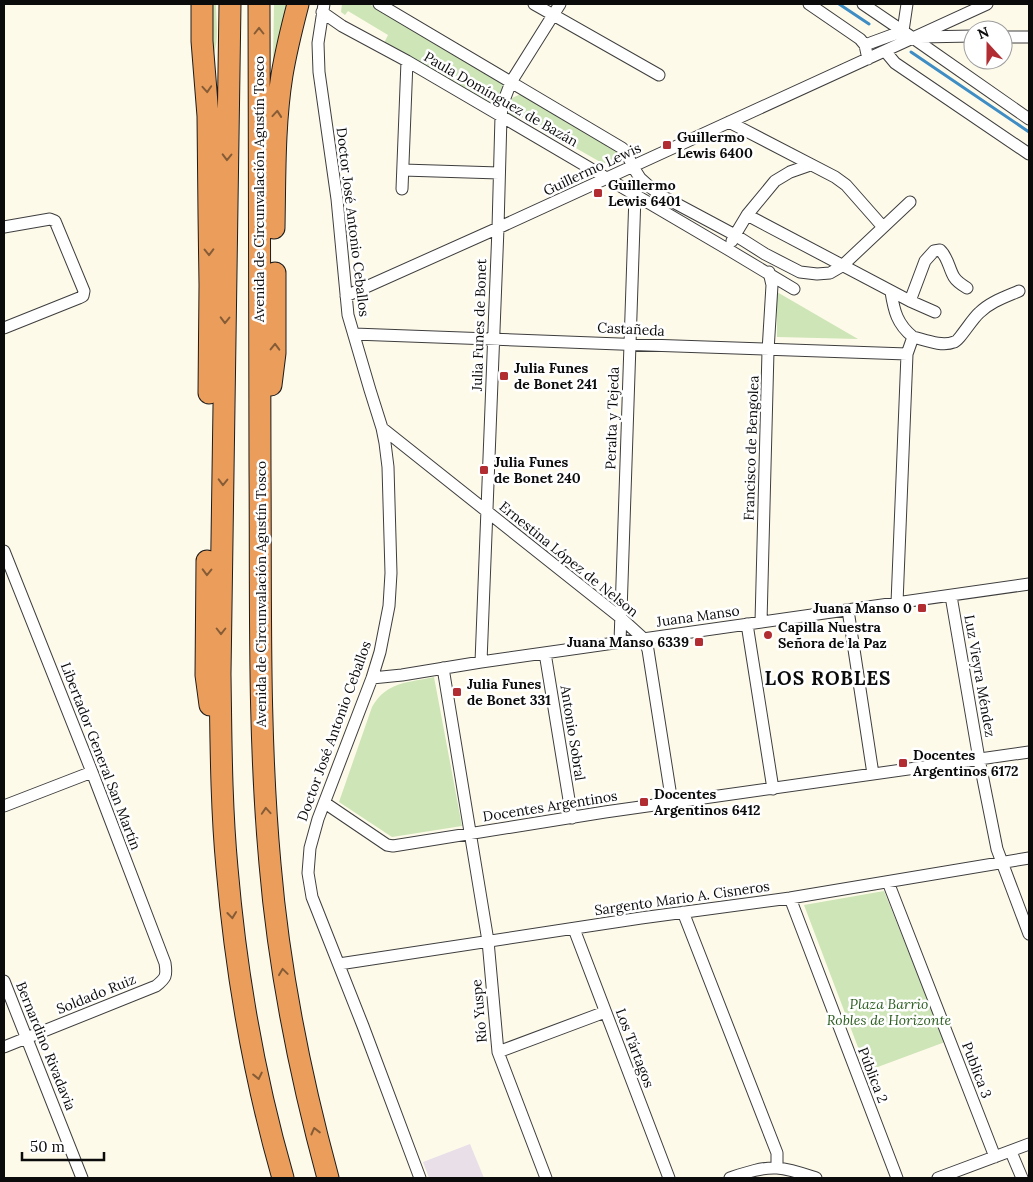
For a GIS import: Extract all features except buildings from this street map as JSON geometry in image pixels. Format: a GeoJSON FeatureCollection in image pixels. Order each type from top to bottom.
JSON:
{"type":"FeatureCollection","features":[{"type":"Feature","properties":{"kind":"highway"},"geometry":{"type":"LineString","coordinates":[[193,4],[202,41]]}},
{"type":"Feature","properties":{"kind":"highway"},"geometry":{"type":"LineString","coordinates":[[202,4],[202,41],[208,116],[210,285],[206,675],[223,794]]}},
{"type":"Feature","properties":{"kind":"highway"},"geometry":{"type":"LineString","coordinates":[[230,4],[221,586],[223,794],[228,876],[238,970],[258,1078],[283,1178]]}},
{"type":"Feature","properties":{"kind":"highway","name":"Avenida de Circunvalación Agustín Tosco"},"geometry":{"type":"LineString","coordinates":[[259,4],[260,464],[264,785],[270,864],[281,962],[294,1035],[328,1178]]}},
{"type":"Feature","properties":{"kind":"highway"},"geometry":{"type":"LineString","coordinates":[[260,464],[275,353],[274,180],[276,129],[281,76],[298,4]]}},
{"type":"Feature","properties":{"kind":"street","name":"Paula Domínguez de Bazán"},"geometry":{"type":"LineString","coordinates":[[379,4],[622,148],[640,178],[662,196],[800,272],[830,273],[842,266]]}},
{"type":"Feature","properties":{"kind":"street"},"geometry":{"type":"LineString","coordinates":[[534,4],[659,76]]}},
{"type":"Feature","properties":{"kind":"street","name":"Julia Funes de Bonet"},"geometry":{"type":"LineString","coordinates":[[481,662],[501,116],[503,103],[511,82],[560,4]]}},
{"type":"Feature","properties":{"kind":"street"},"geometry":{"type":"LineString","coordinates":[[809,4],[860,39],[865,45],[868,59]]}},
{"type":"Feature","properties":{"kind":"street"},"geometry":{"type":"LineString","coordinates":[[863,4],[1029,119]]}},
{"type":"Feature","properties":{"kind":"street"},"geometry":{"type":"LineString","coordinates":[[903,31],[907,4]]}},
{"type":"Feature","properties":{"kind":"street","name":"Guillermo Lewis"},"geometry":{"type":"LineString","coordinates":[[346,296],[633,167],[987,4]]}},
{"type":"Feature","properties":{"kind":"street","name":"Paula Domínguez de Bazán"},"geometry":{"type":"LineString","coordinates":[[323,8],[342,26],[501,116],[794,289]]}},
{"type":"Feature","properties":{"kind":"street","name":"Doctor José Antonio Ceballos"},"geometry":{"type":"LineString","coordinates":[[323,8],[318,43],[319,72],[337,199],[348,315],[382,428],[388,467],[391,564],[390,590],[384,634],[372,678],[318,819],[310,848],[308,873],[312,897],[420,1178]]}},
{"type":"Feature","properties":{"kind":"street"},"geometry":{"type":"LineString","coordinates":[[865,45],[903,31]]}},
{"type":"Feature","properties":{"kind":"street"},"geometry":{"type":"LineString","coordinates":[[913,38],[963,35]]}},
{"type":"Feature","properties":{"kind":"street"},"geometry":{"type":"LineString","coordinates":[[1013,37],[1029,37]]}},
{"type":"Feature","properties":{"kind":"street"},"geometry":{"type":"LineString","coordinates":[[885,51],[895,63],[1029,154]]}},
{"type":"Feature","properties":{"kind":"street"},"geometry":{"type":"LineString","coordinates":[[402,189],[407,62]]}},
{"type":"Feature","properties":{"kind":"street"},"geometry":{"type":"LineString","coordinates":[[730,122],[846,185],[883,227]]}},
{"type":"Feature","properties":{"kind":"street"},"geometry":{"type":"LineString","coordinates":[[729,250],[735,235],[747,215],[775,181],[790,172],[810,165]]}},
{"type":"Feature","properties":{"kind":"street"},"geometry":{"type":"LineString","coordinates":[[403,170],[499,173]]}},
{"type":"Feature","properties":{"kind":"street","name":"Peralta y Tejeda"},"geometry":{"type":"LineString","coordinates":[[620,642],[635,196]]}},
{"type":"Feature","properties":{"kind":"street"},"geometry":{"type":"LineString","coordinates":[[842,266],[910,202]]}},
{"type":"Feature","properties":{"kind":"street"},"geometry":{"type":"LineString","coordinates":[[747,215],[910,302],[935,312]]}},
{"type":"Feature","properties":{"kind":"street"},"geometry":{"type":"LineString","coordinates":[[4,227],[50,219],[55,221],[84,291],[84,296],[4,328]]}},
{"type":"Feature","properties":{"kind":"street"},"geometry":{"type":"LineString","coordinates":[[910,302],[925,262],[934,250],[940,250],[944,253],[953,276],[967,288]]}},
{"type":"Feature","properties":{"kind":"street","name":"Francisco de Bengolea"},"geometry":{"type":"LineString","coordinates":[[761,622],[768,351],[772,285],[765,262],[765,254]]}},
{"type":"Feature","properties":{"kind":"street"},"geometry":{"type":"LineString","coordinates":[[891,292],[894,309],[904,330],[913,336],[939,344],[952,344],[957,341],[972,319],[981,311],[996,300],[1019,291]]}},
{"type":"Feature","properties":{"kind":"street","name":"Castañeda"},"geometry":{"type":"LineString","coordinates":[[354,334],[493,338],[768,351],[908,354]]}},
{"type":"Feature","properties":{"kind":"street"},"geometry":{"type":"LineString","coordinates":[[897,603],[908,354],[913,336]]}},
{"type":"Feature","properties":{"kind":"street","name":"Ernestina López de Nelson"},"geometry":{"type":"LineString","coordinates":[[382,428],[621,618],[644,639]]}},
{"type":"Feature","properties":{"kind":"street","name":"Libertador General San Martín"},"geometry":{"type":"LineString","coordinates":[[4,551],[6,565],[92,772],[166,963],[167,974]]}},
{"type":"Feature","properties":{"kind":"street","name":"Juana Manso"},"geometry":{"type":"LineString","coordinates":[[372,678],[1029,584]]}},
{"type":"Feature","properties":{"kind":"street","name":"Luz Vieyra Méndez"},"geometry":{"type":"LineString","coordinates":[[951,596],[979,759],[997,848],[1029,934]]}},
{"type":"Feature","properties":{"kind":"street"},"geometry":{"type":"LineString","coordinates":[[848,610],[873,774]]}},
{"type":"Feature","properties":{"kind":"street"},"geometry":{"type":"LineString","coordinates":[[747,624],[773,789]]}},
{"type":"Feature","properties":{"kind":"street"},"geometry":{"type":"LineString","coordinates":[[644,639],[648,650],[672,803]]}},
{"type":"Feature","properties":{"kind":"street","name":"Antonio Sobral"},"geometry":{"type":"LineString","coordinates":[[545,653],[572,818]]}},
{"type":"Feature","properties":{"kind":"street"},"geometry":{"type":"LineString","coordinates":[[443,668],[470,834]]}},
{"type":"Feature","properties":{"kind":"street","name":"Docentes Argentinos"},"geometry":{"type":"LineString","coordinates":[[325,803],[387,845],[393,846],[672,803],[1029,752]]}},
{"type":"Feature","properties":{"kind":"street"},"geometry":{"type":"LineString","coordinates":[[4,806],[92,772]]}},
{"type":"Feature","properties":{"kind":"street","name":"Río Yuspe"},"geometry":{"type":"LineString","coordinates":[[470,834],[488,941],[498,1052],[546,1178]]}},
{"type":"Feature","properties":{"kind":"street","name":"Sargento Mario A. Cisneros"},"geometry":{"type":"LineString","coordinates":[[339,964],[683,912],[790,898],[1029,858]]}},
{"type":"Feature","properties":{"kind":"street","name":"Publica 3"},"geometry":{"type":"LineString","coordinates":[[888,882],[994,1158]]}},
{"type":"Feature","properties":{"kind":"street","name":"Pública 2"},"geometry":{"type":"LineString","coordinates":[[790,898],[897,1178]]}},
{"type":"Feature","properties":{"kind":"street"},"geometry":{"type":"LineString","coordinates":[[683,912],[777,1153],[777,1168]]}},
{"type":"Feature","properties":{"kind":"street","name":"Los Tártagos"},"geometry":{"type":"LineString","coordinates":[[574,929],[669,1178]]}},
{"type":"Feature","properties":{"kind":"street","name":"Soldado Ruiz"},"geometry":{"type":"LineString","coordinates":[[4,1046],[156,986],[167,974]]}},
{"type":"Feature","properties":{"kind":"street","name":"Bernardino Rivadavia"},"geometry":{"type":"LineString","coordinates":[[4,981],[82,1178]]}},
{"type":"Feature","properties":{"kind":"street"},"geometry":{"type":"LineString","coordinates":[[498,1052],[605,1012]]}},
{"type":"Feature","properties":{"kind":"street"},"geometry":{"type":"LineString","coordinates":[[938,1178],[1012,1152],[1029,1144]]}},
{"type":"Feature","properties":{"kind":"street"},"geometry":{"type":"LineString","coordinates":[[1012,1152],[1022,1178]]}},
{"type":"Feature","properties":{"kind":"street"},"geometry":{"type":"LineString","coordinates":[[730,1178],[754,1171],[777,1168],[816,1178]]}},
{"type":"Feature","properties":{"kind":"shaded area"},"geometry":{"type":"Polygon","coordinates":[[[470,1144],[484,1178],[429,1178],[423,1162],[470,1144]]]}},
{"type":"Feature","properties":{"kind":"green space"},"geometry":{"type":"Polygon","coordinates":[[[209,4],[216,4],[217,35],[214,53],[209,4]]]}},
{"type":"Feature","properties":{"kind":"green space"},"geometry":{"type":"Polygon","coordinates":[[[274,4],[289,4],[275,65],[273,64],[274,4]]]}},
{"type":"Feature","properties":{"kind":"green space"},"geometry":{"type":"Polygon","coordinates":[[[342,4],[369,4],[499,79],[505,87],[499,106],[492,106],[384,43],[388,35],[348,11],[345,15],[341,12],[342,4]]]}},
{"type":"Feature","properties":{"kind":"green space"},"geometry":{"type":"Polygon","coordinates":[[[523,93],[621,154],[620,157],[613,162],[602,163],[518,115],[516,119],[509,115],[508,109],[512,98],[523,93]]]}},
{"type":"Feature","properties":{"kind":"green space"},"geometry":{"type":"Polygon","coordinates":[[[777,292],[858,339],[777,337],[777,292]]]}},
{"type":"Feature","properties":{"kind":"green space"},"geometry":{"type":"Polygon","coordinates":[[[434,677],[462,826],[392,837],[339,802],[372,707],[378,698],[384,692],[399,684],[434,677]]]}},
{"type":"Feature","properties":{"kind":"green space","name":"Plaza Barrio Robles de Horizonte"},"geometry":{"type":"Polygon","coordinates":[[[884,891],[945,1042],[867,1071],[804,905],[884,891]]]}},
{"type":"Feature","properties":{"kind":"waterway"},"geometry":{"type":"LineString","coordinates":[[839,4],[869,24]]}},
{"type":"Feature","properties":{"kind":"waterway"},"geometry":{"type":"LineString","coordinates":[[911,52],[1029,132]]}},
{"type":"Feature","properties":{"kind":"place","name":"Guillermo Lewis 6400"},"geometry":{"type":"Point","coordinates":[667,145]}},
{"type":"Feature","properties":{"kind":"place","name":"Guillermo Lewis 6401"},"geometry":{"type":"Point","coordinates":[598,193]}},
{"type":"Feature","properties":{"kind":"place","name":"Julia Funes de Bonet 241"},"geometry":{"type":"Point","coordinates":[504,376]}},
{"type":"Feature","properties":{"kind":"place","name":"Julia Funes de Bonet 240"},"geometry":{"type":"Point","coordinates":[484,470]}},
{"type":"Feature","properties":{"kind":"place","name":"Juana Manso 0"},"geometry":{"type":"Point","coordinates":[922,608]}},
{"type":"Feature","properties":{"kind":"place","name":"Capilla Nuestra Señora de la Paz"},"geometry":{"type":"Point","coordinates":[768,635]}},
{"type":"Feature","properties":{"kind":"place","name":"Juana Manso 6339"},"geometry":{"type":"Point","coordinates":[699,642]}},
{"type":"Feature","properties":{"kind":"place","name":"Julia Funes de Bonet 331"},"geometry":{"type":"Point","coordinates":[457,692]}},
{"type":"Feature","properties":{"kind":"place","name":"Docentes Argentinos 6172"},"geometry":{"type":"Point","coordinates":[903,763]}},
{"type":"Feature","properties":{"kind":"place","name":"Docentes Argentinos 6412"},"geometry":{"type":"Point","coordinates":[644,802]}},
{"type":"Feature","properties":{"kind":"district","name":"LOS ROBLES"},"geometry":{"type":"Point","coordinates":[828,678]}}]}
